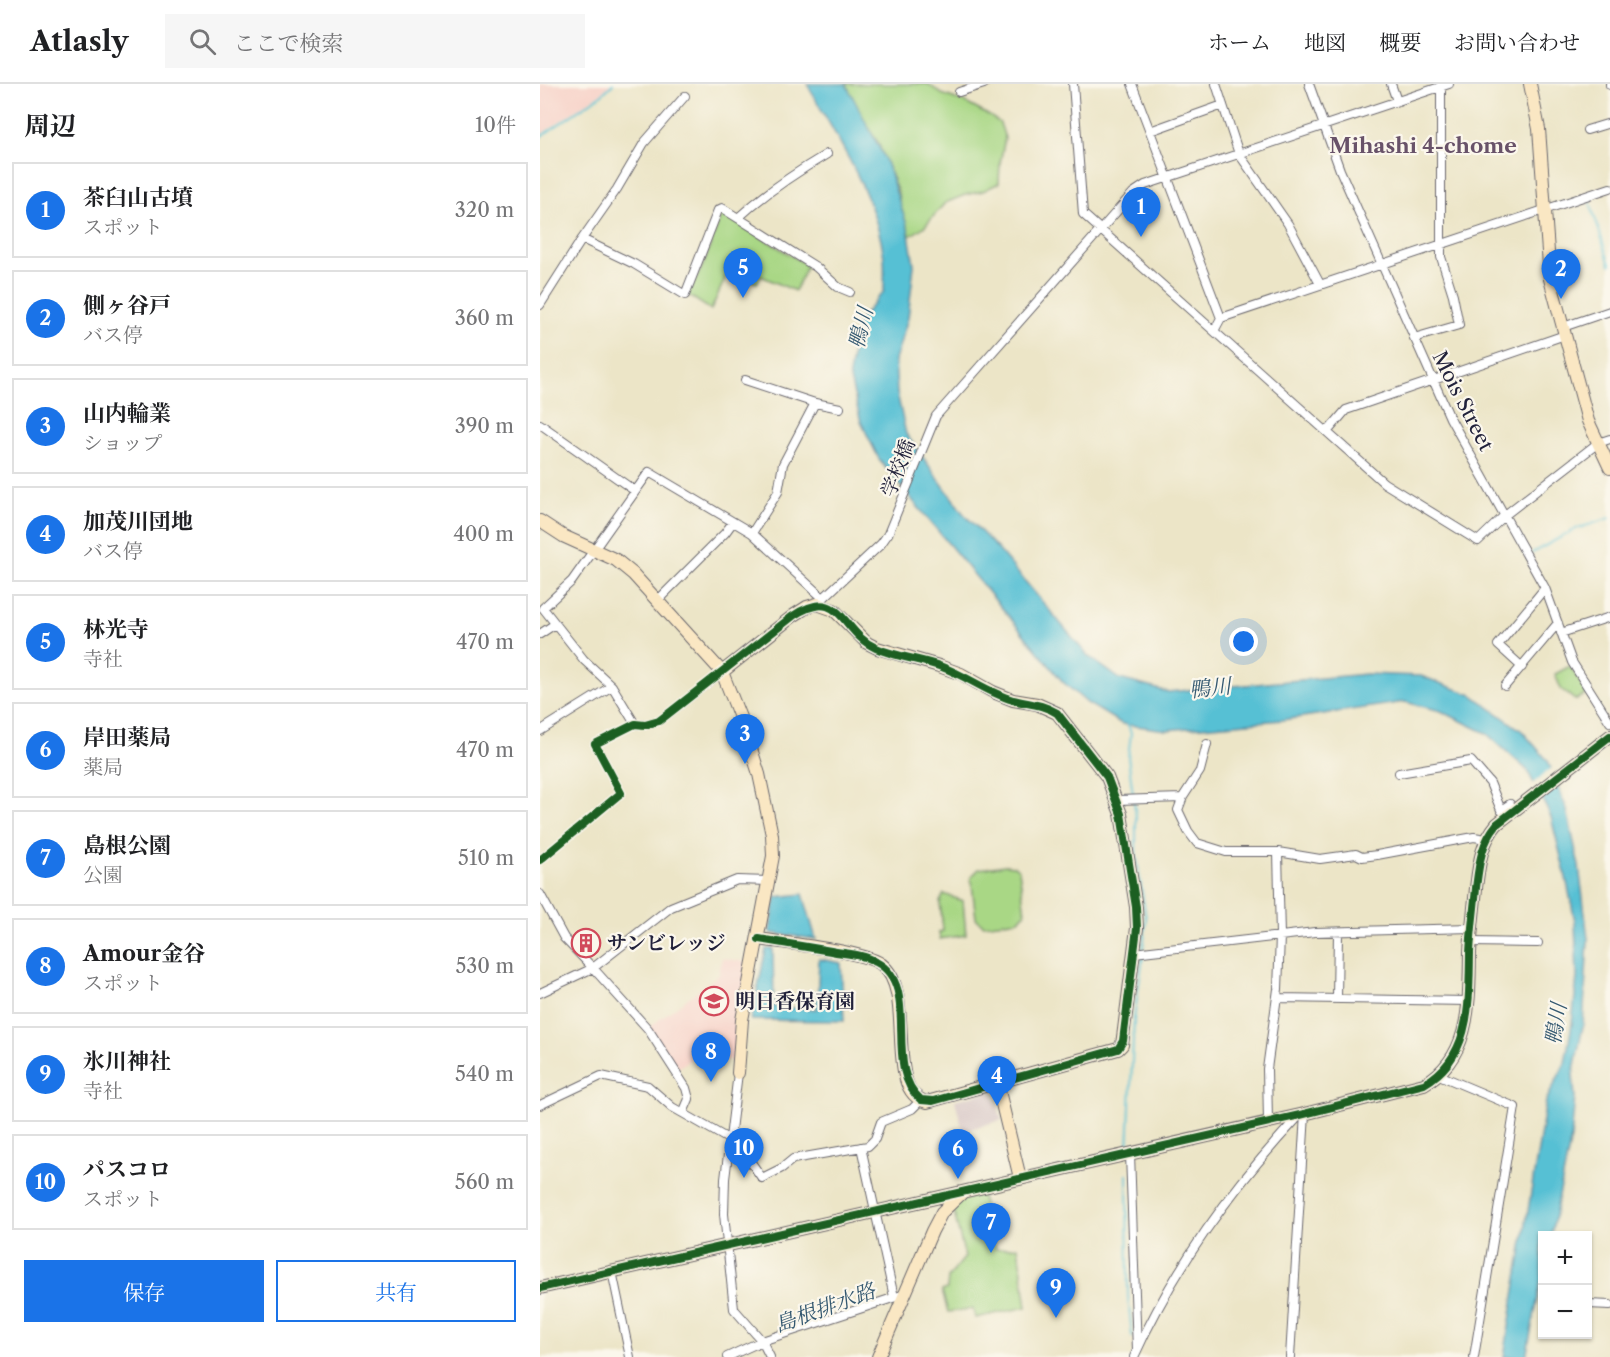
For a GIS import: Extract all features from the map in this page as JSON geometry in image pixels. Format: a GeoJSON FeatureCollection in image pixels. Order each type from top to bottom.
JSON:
{"type":"FeatureCollection","features":[{"type":"Feature","properties":{"kind":"street"},"geometry":{"type":"LineString","coordinates":[[959,92],[984,84]]}},
{"type":"Feature","properties":{"kind":"street"},"geometry":{"type":"LineString","coordinates":[[1073,84],[1083,214],[1384,483],[1478,541],[1505,515],[1604,441]]}},
{"type":"Feature","properties":{"kind":"street"},"geometry":{"type":"LineString","coordinates":[[1132,84],[1221,318]]}},
{"type":"Feature","properties":{"kind":"street"},"geometry":{"type":"LineString","coordinates":[[1216,84],[1239,154],[1288,224],[1320,284]]}},
{"type":"Feature","properties":{"kind":"street","name":"Mois Street"},"geometry":{"type":"LineString","coordinates":[[1309,84],[1323,126],[1380,264],[1450,418],[1545,588],[1572,662],[1610,722]]}},
{"type":"Feature","properties":{"kind":"street"},"geometry":{"type":"LineString","coordinates":[[1391,84],[1397,102]]}},
{"type":"Feature","properties":{"kind":"street"},"geometry":{"type":"LineString","coordinates":[[1530,84],[1539,129],[1548,263],[1588,421],[1604,441],[1610,468]]}},
{"type":"Feature","properties":{"kind":"street"},"geometry":{"type":"LineString","coordinates":[[1414,338],[1459,325],[1453,295],[1441,257],[1444,85]]}},
{"type":"Feature","properties":{"kind":"street","name":"学校橋"},"geometry":{"type":"LineString","coordinates":[[820,601],[881,544],[898,513],[936,416],[1133,194],[1145,185],[1444,85]]}},
{"type":"Feature","properties":{"kind":"street"},"geometry":{"type":"LineString","coordinates":[[540,305],[617,189],[644,143],[685,96]]}},
{"type":"Feature","properties":{"kind":"street"},"geometry":{"type":"LineString","coordinates":[[1150,131],[1223,105]]}},
{"type":"Feature","properties":{"kind":"street"},"geometry":{"type":"LineString","coordinates":[[1587,130],[1610,123]]}},
{"type":"Feature","properties":{"kind":"street"},"geometry":{"type":"LineString","coordinates":[[738,218],[790,176],[827,154]]}},
{"type":"Feature","properties":{"kind":"street"},"geometry":{"type":"LineString","coordinates":[[1214,331],[1221,318],[1610,188]]}},
{"type":"Feature","properties":{"kind":"street"},"geometry":{"type":"LineString","coordinates":[[582,239],[634,264],[685,295],[718,210],[722,208],[816,267],[838,287],[850,292]]}},
{"type":"Feature","properties":{"kind":"street"},"geometry":{"type":"LineString","coordinates":[[1328,431],[1346,410],[1433,381],[1610,311]]}},
{"type":"Feature","properties":{"kind":"street"},"geometry":{"type":"LineString","coordinates":[[746,380],[815,403],[840,408]]}},
{"type":"Feature","properties":{"kind":"street"},"geometry":{"type":"LineString","coordinates":[[752,534],[778,492],[783,464],[815,403]]}},
{"type":"Feature","properties":{"kind":"street"},"geometry":{"type":"LineString","coordinates":[[540,424],[634,491]]}},
{"type":"Feature","properties":{"kind":"street"},"geometry":{"type":"LineString","coordinates":[[635,724],[612,686],[584,660],[541,608],[572,581],[649,472],[752,534],[820,601],[834,610],[867,643],[961,674],[993,692],[1013,700],[1037,704],[1057,713],[1107,777],[1117,800],[1136,907],[1137,928],[1122,1045],[1118,1049],[933,1101],[921,1100],[912,1092],[905,1077],[897,989],[881,964],[866,957],[759,939]]}},
{"type":"Feature","properties":{"kind":"street"},"geometry":{"type":"LineString","coordinates":[[540,521],[563,536],[616,560],[633,574],[722,672],[745,730],[759,774],[772,835],[773,856],[742,1020],[725,1179],[724,1214],[734,1309],[765,1348]]}},
{"type":"Feature","properties":{"kind":"street"},"geometry":{"type":"LineString","coordinates":[[657,601],[726,533],[733,522]]}},
{"type":"Feature","properties":{"kind":"street"},"geometry":{"type":"LineString","coordinates":[[1522,666],[1498,645],[1545,588]]}},
{"type":"Feature","properties":{"kind":"street"},"geometry":{"type":"LineString","coordinates":[[540,860],[621,794],[596,744],[635,724],[645,725],[659,721],[793,616],[820,601]]}},
{"type":"Feature","properties":{"kind":"street"},"geometry":{"type":"LineString","coordinates":[[1562,633],[1610,618]]}},
{"type":"Feature","properties":{"kind":"street"},"geometry":{"type":"LineString","coordinates":[[1505,686],[1558,623]]}},
{"type":"Feature","properties":{"kind":"street"},"geometry":{"type":"LineString","coordinates":[[540,634],[555,624]]}},
{"type":"Feature","properties":{"kind":"street"},"geometry":{"type":"LineString","coordinates":[[540,731],[612,686]]}},
{"type":"Feature","properties":{"kind":"street"},"geometry":{"type":"LineString","coordinates":[[540,1288],[1302,1115],[1412,1089],[1424,1084],[1439,1075],[1462,1042],[1469,1001],[1471,942],[1478,866],[1486,839],[1514,805],[1610,736]]}},
{"type":"Feature","properties":{"kind":"street"},"geometry":{"type":"LineString","coordinates":[[1207,744],[1200,771],[1182,798],[1178,810],[1188,831],[1197,843],[1226,852],[1278,852],[1320,859],[1356,854],[1362,857],[1474,837],[1486,839]]}},
{"type":"Feature","properties":{"kind":"street"},"geometry":{"type":"LineString","coordinates":[[1399,773],[1471,761],[1490,783],[1501,810],[1514,805]]}},
{"type":"Feature","properties":{"kind":"street"},"geometry":{"type":"LineString","coordinates":[[1117,800],[1182,798]]}},
{"type":"Feature","properties":{"kind":"street"},"geometry":{"type":"LineString","coordinates":[[1268,1122],[1267,1069],[1278,998],[1280,936],[1278,852]]}},
{"type":"Feature","properties":{"kind":"street"},"geometry":{"type":"LineString","coordinates":[[540,993],[594,968],[671,907],[736,880],[769,881]]}},
{"type":"Feature","properties":{"kind":"street"},"geometry":{"type":"LineString","coordinates":[[540,894],[564,938],[648,1029],[686,1088],[689,1098],[683,1113]]}},
{"type":"Feature","properties":{"kind":"street"},"geometry":{"type":"LineString","coordinates":[[1134,953],[1280,936],[1472,928]]}},
{"type":"Feature","properties":{"kind":"street"},"geometry":{"type":"LineString","coordinates":[[1337,999],[1338,932]]}},
{"type":"Feature","properties":{"kind":"street"},"geometry":{"type":"LineString","coordinates":[[1471,942],[1538,943]]}},
{"type":"Feature","properties":{"kind":"street"},"geometry":{"type":"LineString","coordinates":[[1278,998],[1469,1001]]}},
{"type":"Feature","properties":{"kind":"street"},"geometry":{"type":"LineString","coordinates":[[1439,1075],[1515,1107],[1474,1357]]}},
{"type":"Feature","properties":{"kind":"street"},"geometry":{"type":"LineString","coordinates":[[540,1105],[601,1076],[648,1086],[672,1107],[730,1140],[743,1150],[762,1178],[782,1168],[793,1159],[868,1146],[875,1139],[881,1122],[912,1109],[921,1100]]}},
{"type":"Feature","properties":{"kind":"street"},"geometry":{"type":"LineString","coordinates":[[997,1083],[1020,1178]]}},
{"type":"Feature","properties":{"kind":"street"},"geometry":{"type":"LineString","coordinates":[[1135,1354],[1191,1250],[1226,1204],[1302,1115]]}},
{"type":"Feature","properties":{"kind":"street"},"geometry":{"type":"LineString","coordinates":[[1290,1357],[1302,1115]]}},
{"type":"Feature","properties":{"kind":"street"},"geometry":{"type":"LineString","coordinates":[[861,1147],[875,1211],[899,1295]]}},
{"type":"Feature","properties":{"kind":"street"},"geometry":{"type":"LineString","coordinates":[[1131,1154],[1135,1354]]}},
{"type":"Feature","properties":{"kind":"street"},"geometry":{"type":"LineString","coordinates":[[878,1357],[899,1295],[932,1231],[942,1212],[964,1191]]}},
{"type":"Feature","properties":{"kind":"street"},"geometry":{"type":"LineString","coordinates":[[612,1271],[630,1357]]}},
{"type":"Feature","properties":{"kind":"street"},"geometry":{"type":"LineString","coordinates":[[727,1357],[765,1348],[899,1295]]}},
{"type":"Feature","properties":{"kind":"street"},"geometry":{"type":"LineString","coordinates":[[1592,1304],[1610,1305]]}},
{"type":"Feature","properties":{"kind":"shaded area"},"geometry":{"type":"Polygon","coordinates":[[[540,84],[611,84],[540,135],[540,84]]]}},
{"type":"Feature","properties":{"kind":"shaded area","name":"明日香保育園"},"geometry":{"type":"Polygon","coordinates":[[[722,958],[751,963],[735,1061],[704,1056],[703,1059],[692,1058],[678,1068],[648,1028],[719,975],[722,958]]]}},
{"type":"Feature","properties":{"kind":"shaded area"},"geometry":{"type":"Polygon","coordinates":[[[987,1092],[993,1093],[1002,1120],[963,1131],[955,1100],[987,1092]]]}},
{"type":"Feature","properties":{"kind":"green space"},"geometry":{"type":"Polygon","coordinates":[[[844,84],[928,84],[942,94],[964,102],[988,115],[1000,123],[1005,138],[999,183],[983,191],[945,203],[925,226],[904,240],[898,193],[878,142],[860,117],[844,84]]]}},
{"type":"Feature","properties":{"kind":"green space"},"geometry":{"type":"Polygon","coordinates":[[[722,213],[807,265],[795,291],[761,276],[757,283],[728,272],[711,310],[688,295],[704,263],[722,213]]]}},
{"type":"Feature","properties":{"kind":"green space"},"geometry":{"type":"Polygon","coordinates":[[[1570,666],[1587,694],[1575,700],[1561,689],[1555,674],[1570,666]]]}},
{"type":"Feature","properties":{"kind":"green space"},"geometry":{"type":"Polygon","coordinates":[[[1014,866],[1019,870],[1025,913],[1019,920],[983,925],[976,918],[971,877],[979,869],[1014,866]]]}},
{"type":"Feature","properties":{"kind":"green space"},"geometry":{"type":"Polygon","coordinates":[[[944,894],[963,901],[966,935],[940,939],[939,932],[943,931],[940,902],[944,894]]]}},
{"type":"Feature","properties":{"kind":"green space"},"geometry":{"type":"Polygon","coordinates":[[[981,1193],[996,1249],[1018,1247],[1027,1307],[975,1318],[973,1309],[948,1312],[942,1291],[947,1289],[948,1278],[965,1257],[953,1209],[959,1201],[981,1193]]]}},
{"type":"Feature","properties":{"kind":"water","name":"鴨川"},"geometry":{"type":"Polygon","coordinates":[[[807,84],[846,84],[885,159],[908,228],[914,265],[908,318],[895,360],[897,393],[906,434],[963,513],[997,548],[1088,656],[1120,679],[1168,692],[1366,674],[1421,676],[1472,695],[1522,731],[1548,761],[1567,810],[1579,866],[1588,939],[1583,1026],[1573,1075],[1575,1097],[1571,1138],[1552,1231],[1538,1231],[1538,1297],[1526,1357],[1504,1357],[1546,1101],[1565,1063],[1577,977],[1575,921],[1565,873],[1551,817],[1527,770],[1486,733],[1441,711],[1405,702],[1282,720],[1166,730],[1122,724],[1087,703],[1063,682],[880,461],[861,422],[849,375],[857,323],[884,291],[884,258],[873,212],[842,147],[807,84]]]}},
{"type":"Feature","properties":{"kind":"water"},"geometry":{"type":"Polygon","coordinates":[[[803,894],[816,939],[771,933],[776,897],[803,894]]]}},
{"type":"Feature","properties":{"kind":"water"},"geometry":{"type":"Polygon","coordinates":[[[766,949],[773,949],[774,1007],[817,1009],[819,959],[841,963],[844,1021],[751,1020],[766,949]]]}},
{"type":"Feature","properties":{"kind":"pier"},"geometry":{"type":"Polygon","coordinates":[[[1553,767],[1560,784],[1540,801],[1531,785],[1553,767]]]}},
{"type":"Feature","properties":{"kind":"waterway"},"geometry":{"type":"LineString","coordinates":[[540,137],[601,95],[613,84]]}},
{"type":"Feature","properties":{"kind":"waterway"},"geometry":{"type":"LineString","coordinates":[[1589,199],[1610,265]]}},
{"type":"Feature","properties":{"kind":"waterway"},"geometry":{"type":"LineString","coordinates":[[1532,553],[1576,529],[1610,518]]}},
{"type":"Feature","properties":{"kind":"waterway"},"geometry":{"type":"LineString","coordinates":[[1128,724],[1131,734],[1128,757],[1136,817],[1136,854],[1146,919],[1143,950]]}},
{"type":"Feature","properties":{"kind":"waterway"},"geometry":{"type":"LineString","coordinates":[[1128,1150],[1134,1019],[1143,956]]}},
{"type":"Feature","properties":{"kind":"waterway"},"geometry":{"type":"LineString","coordinates":[[1127,1174],[1128,1296],[1132,1336]]}},
{"type":"Feature","properties":{"kind":"cycle path"},"geometry":{"type":"LineString","coordinates":[[540,860],[621,793],[595,744],[635,724],[645,725],[659,721],[793,616],[809,608],[822,605],[839,614],[864,641],[876,648],[942,667],[1004,697],[1041,706],[1057,713],[1107,777],[1121,814],[1136,907],[1137,928],[1123,1041],[1118,1049],[933,1101],[921,1100],[910,1086],[904,1068],[900,1008],[897,989],[890,973],[871,959],[860,956],[759,939]]}},
{"type":"Feature","properties":{"kind":"cycle path"},"geometry":{"type":"LineString","coordinates":[[540,1288],[1300,1115],[1424,1084],[1440,1073],[1451,1059],[1465,1026],[1476,888],[1487,839],[1497,824],[1610,736]]}},
{"type":"Feature","properties":{"kind":"place","name":"茶臼山古墳"},"geometry":{"type":"Point","coordinates":[1141,237]}},
{"type":"Feature","properties":{"kind":"place","name":"林光寺"},"geometry":{"type":"Point","coordinates":[743,298]}},
{"type":"Feature","properties":{"kind":"place","name":"側ヶ谷戸"},"geometry":{"type":"Point","coordinates":[1561,299]}},
{"type":"Feature","properties":{"kind":"place","name":"山内輪業"},"geometry":{"type":"Point","coordinates":[745,764]}},
{"type":"Feature","properties":{"kind":"place","name":"サンビレッジ"},"geometry":{"type":"Point","coordinates":[586,943]}},
{"type":"Feature","properties":{"kind":"place","name":"明日香保育園"},"geometry":{"type":"Point","coordinates":[714,1001]}},
{"type":"Feature","properties":{"kind":"place","name":"Amour金谷"},"geometry":{"type":"Point","coordinates":[711,1082]}},
{"type":"Feature","properties":{"kind":"place","name":"加茂川団地"},"geometry":{"type":"Point","coordinates":[997,1106]}},
{"type":"Feature","properties":{"kind":"place","name":"パスコロ"},"geometry":{"type":"Point","coordinates":[744,1178]}},
{"type":"Feature","properties":{"kind":"place","name":"岸田薬局"},"geometry":{"type":"Point","coordinates":[958,1179]}},
{"type":"Feature","properties":{"kind":"place","name":"島根公園"},"geometry":{"type":"Point","coordinates":[991,1253]}},
{"type":"Feature","properties":{"kind":"place","name":"氷川神社"},"geometry":{"type":"Point","coordinates":[1056,1318]}},
{"type":"Feature","properties":{"kind":"district","name":"Mihashi 4-chome"},"geometry":{"type":"Point","coordinates":[1423,146]}},
{"type":"Feature","properties":{"kind":"water label","name":"島根排水路"},"geometry":{"type":"Point","coordinates":[825,1308]}}]}
